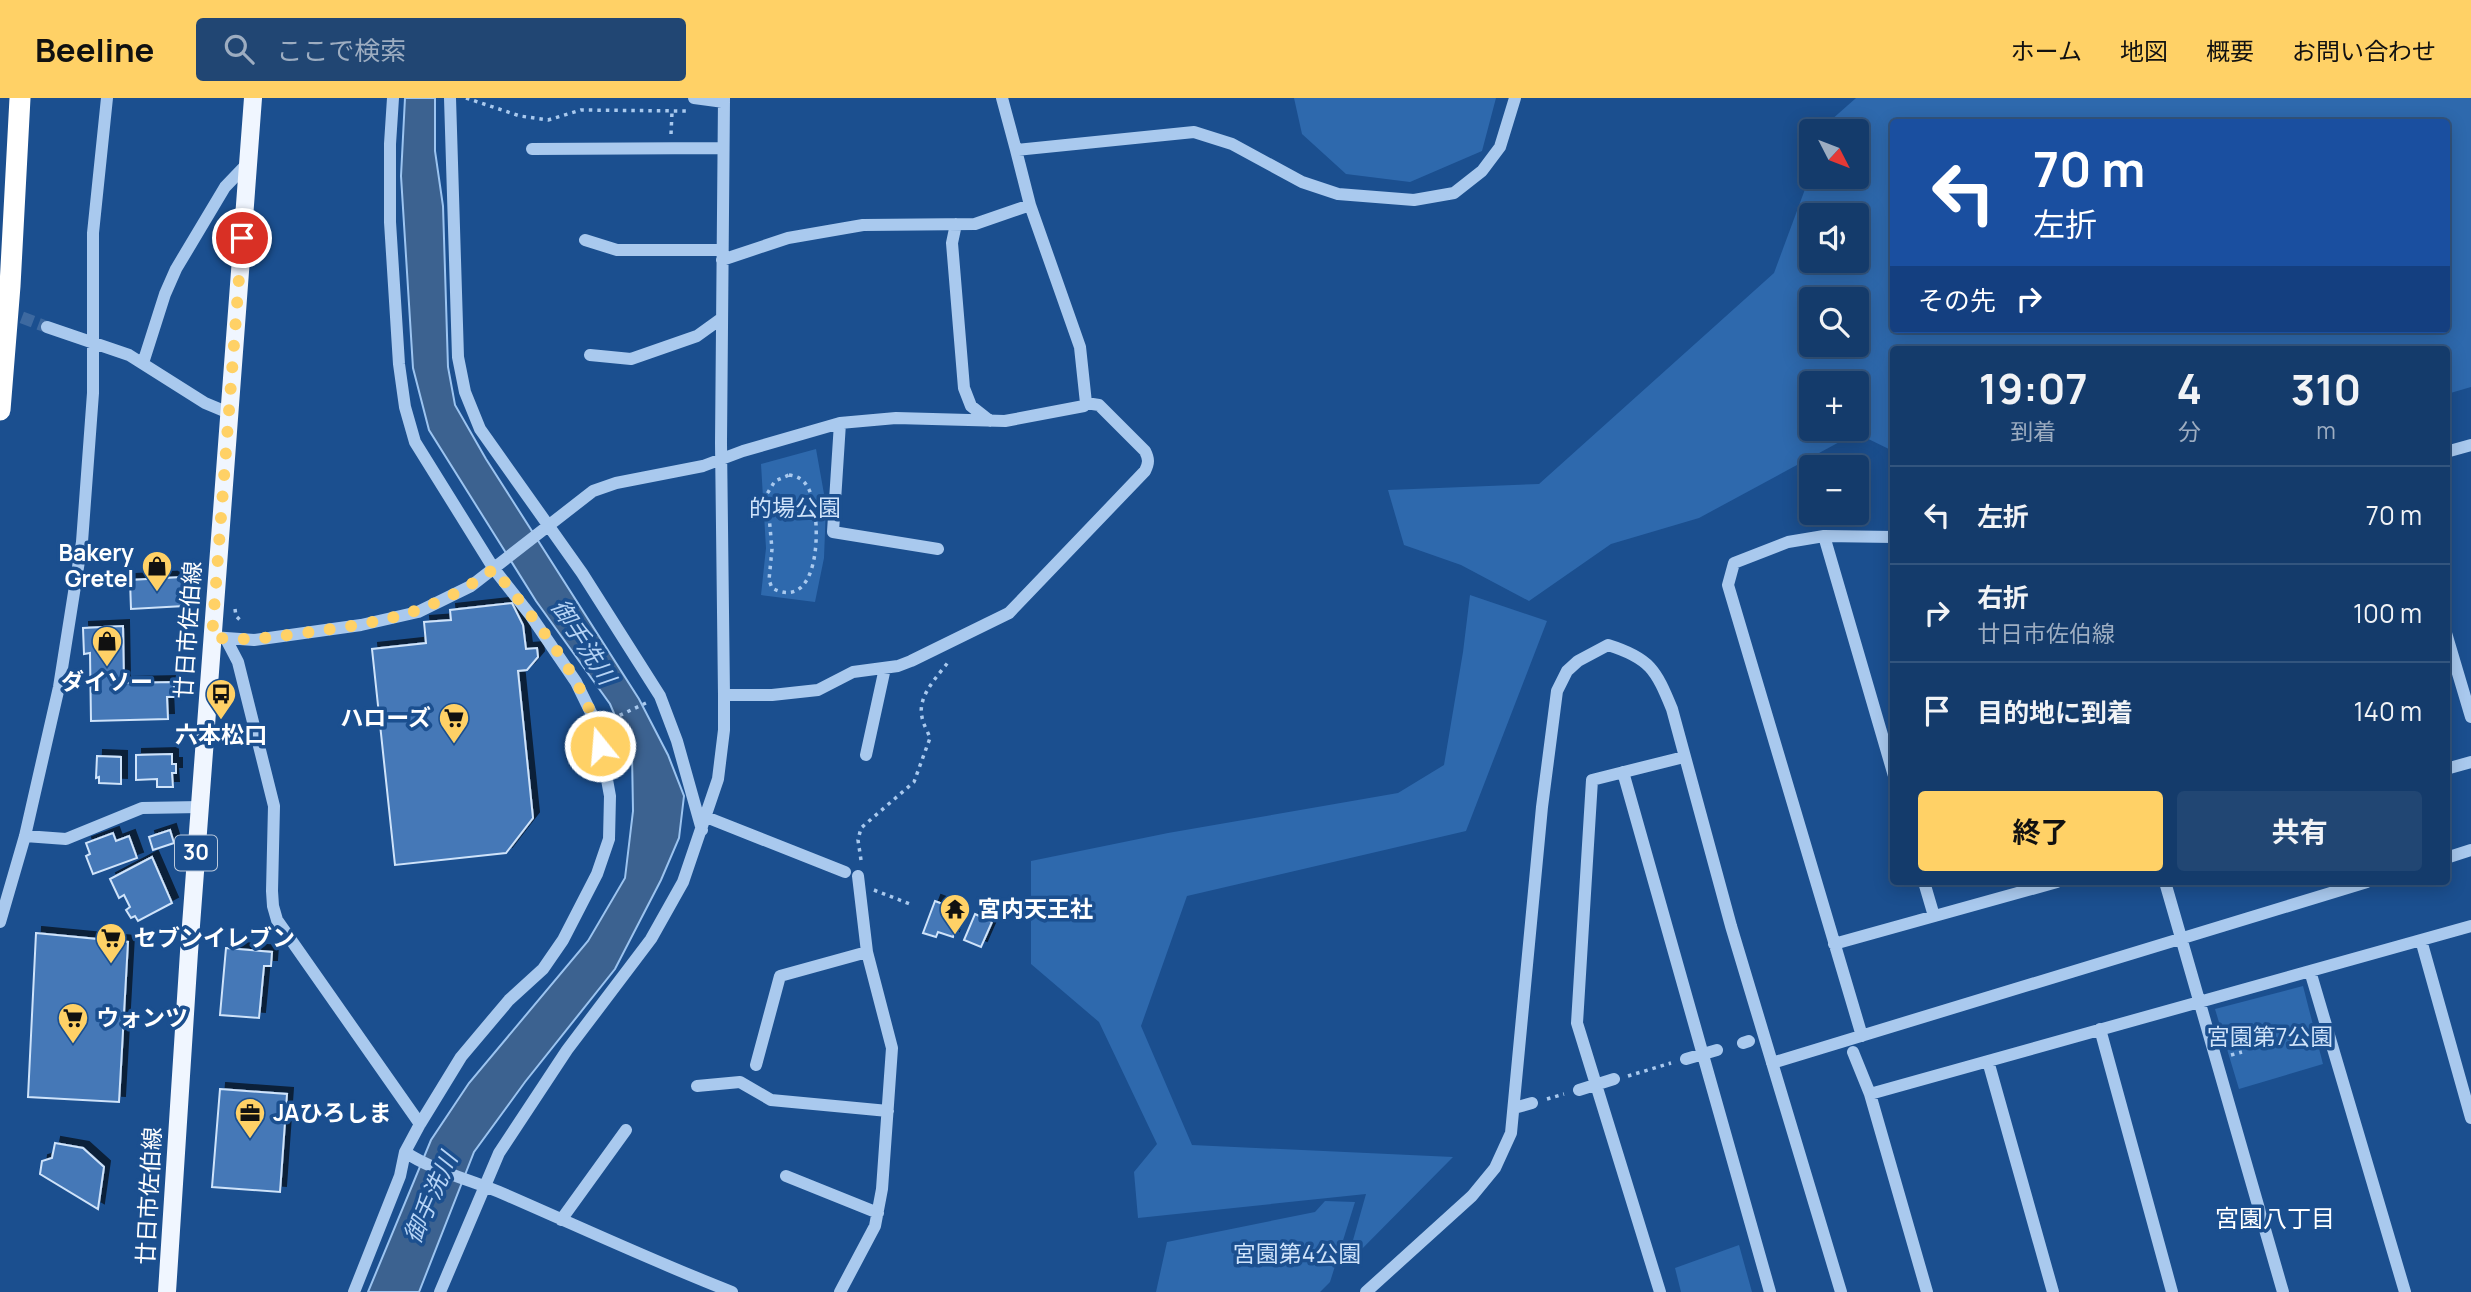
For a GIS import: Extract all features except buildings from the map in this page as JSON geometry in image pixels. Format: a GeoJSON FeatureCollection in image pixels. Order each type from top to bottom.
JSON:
{"type":"FeatureCollection","features":[{"type":"Feature","properties":{"kind":"highway"},"geometry":{"type":"LineString","coordinates":[[0,410],[20,98]]}},
{"type":"Feature","properties":{"kind":"main road","name":"廿日市佐伯線"},"geometry":{"type":"LineString","coordinates":[[167,1292],[200,807],[219,638],[229,414],[253,98]]}},
{"type":"Feature","properties":{"kind":"street"},"geometry":{"type":"LineString","coordinates":[[0,922],[25,836],[59,687],[82,542],[93,393],[93,233],[107,98]]}},
{"type":"Feature","properties":{"kind":"street"},"geometry":{"type":"LineString","coordinates":[[354,1292],[400,1176],[405,1152],[419,1124],[461,1057],[509,1000],[542,969],[563,940],[597,874],[609,839],[610,796],[597,725],[576,682],[415,442],[405,407],[400,364],[390,222],[393,98]]}},
{"type":"Feature","properties":{"kind":"street"},"geometry":{"type":"LineString","coordinates":[[450,98],[458,357],[466,393],[480,429],[582,573],[660,696],[677,741],[702,831]]}},
{"type":"Feature","properties":{"kind":"street"},"geometry":{"type":"LineString","coordinates":[[1002,98],[1030,205],[1080,347],[1086,403]]}},
{"type":"Feature","properties":{"kind":"street"},"geometry":{"type":"LineString","coordinates":[[1016,150],[1194,132],[1232,144],[1302,182],[1338,194],[1414,200],[1454,193],[1482,171],[1500,147],[1516,98]]}},
{"type":"Feature","properties":{"kind":"street"},"geometry":{"type":"LineString","coordinates":[[440,1292],[499,1153],[567,1050],[651,939],[683,882],[718,779],[724,730],[721,459],[724,100],[693,104]]}},
{"type":"Feature","properties":{"kind":"street"},"geometry":{"type":"LineString","coordinates":[[532,149],[722,149]]}},
{"type":"Feature","properties":{"kind":"street"},"geometry":{"type":"LineString","coordinates":[[143,363],[176,269],[225,187],[248,163]]}},
{"type":"Feature","properties":{"kind":"street"},"geometry":{"type":"LineString","coordinates":[[585,240],[617,250],[722,255],[788,238],[863,225],[975,224],[1030,205]]}},
{"type":"Feature","properties":{"kind":"street"},"geometry":{"type":"LineString","coordinates":[[956,224],[952,243],[964,388],[971,406],[990,421]]}},
{"type":"Feature","properties":{"kind":"street"},"geometry":{"type":"LineString","coordinates":[[590,355],[631,359],[697,336],[722,318]]}},
{"type":"Feature","properties":{"kind":"street"},"geometry":{"type":"LineString","coordinates":[[47,327],[143,363],[205,403],[229,414]]}},
{"type":"Feature","properties":{"kind":"street"},"geometry":{"type":"LineString","coordinates":[[219,638],[254,640],[390,620],[418,612],[445,600],[498,566],[583,498],[604,486],[703,466],[839,423],[896,418],[1005,421],[1081,407],[1086,403],[1099,405],[1149,457],[1149,465],[1145,471],[1009,613],[911,661],[853,672],[818,690],[772,695],[724,695]]}},
{"type":"Feature","properties":{"kind":"street"},"geometry":{"type":"LineString","coordinates":[[839,423],[833,532],[938,549]]}},
{"type":"Feature","properties":{"kind":"street"},"geometry":{"type":"LineString","coordinates":[[2450,451],[2471,445]]}},
{"type":"Feature","properties":{"kind":"street"},"geometry":{"type":"LineString","coordinates":[[1862,1035],[1728,585],[1734,563],[1788,542],[1824,536],[1890,537]]}},
{"type":"Feature","properties":{"kind":"street"},"geometry":{"type":"LineString","coordinates":[[1824,536],[1890,762]]}},
{"type":"Feature","properties":{"kind":"street"},"geometry":{"type":"LineString","coordinates":[[219,638],[238,662],[274,806],[272,891],[277,920],[419,1124]]}},
{"type":"Feature","properties":{"kind":"street"},"geometry":{"type":"LineString","coordinates":[[1366,1292],[1472,1196],[1495,1168],[1511,1133],[1542,807],[1557,691],[1567,671],[1578,660],[1608,645],[1627,651],[1644,661],[1659,677],[1672,709],[1731,926],[1841,1292]]}},
{"type":"Feature","properties":{"kind":"street"},"geometry":{"type":"LineString","coordinates":[[2450,646],[2471,717]]}},
{"type":"Feature","properties":{"kind":"street"},"geometry":{"type":"LineString","coordinates":[[866,755],[885,668]]}},
{"type":"Feature","properties":{"kind":"street"},"geometry":{"type":"LineString","coordinates":[[1660,1292],[1577,1023],[1592,780],[1684,757]]}},
{"type":"Feature","properties":{"kind":"street"},"geometry":{"type":"LineString","coordinates":[[2450,768],[2471,762]]}},
{"type":"Feature","properties":{"kind":"street"},"geometry":{"type":"LineString","coordinates":[[1623,772],[1770,1292]]}},
{"type":"Feature","properties":{"kind":"street"},"geometry":{"type":"LineString","coordinates":[[25,836],[66,839],[142,808],[200,807]]}},
{"type":"Feature","properties":{"kind":"street"},"geometry":{"type":"LineString","coordinates":[[706,817],[845,872]]}},
{"type":"Feature","properties":{"kind":"street"},"geometry":{"type":"LineString","coordinates":[[2450,857],[2471,850]]}},
{"type":"Feature","properties":{"kind":"street"},"geometry":{"type":"LineString","coordinates":[[840,1292],[875,1226],[878,1213],[892,1048],[867,952],[858,876]]}},
{"type":"Feature","properties":{"kind":"street"},"geometry":{"type":"LineString","coordinates":[[1925,885],[1934,916]]}},
{"type":"Feature","properties":{"kind":"street"},"geometry":{"type":"LineString","coordinates":[[1835,944],[2039,885]]}},
{"type":"Feature","properties":{"kind":"street"},"geometry":{"type":"LineString","coordinates":[[2166,885],[2283,1292]]}},
{"type":"Feature","properties":{"kind":"street"},"geometry":{"type":"LineString","coordinates":[[1772,1063],[2357,885]]}},
{"type":"Feature","properties":{"kind":"street"},"geometry":{"type":"LineString","coordinates":[[1870,1094],[2471,926]]}},
{"type":"Feature","properties":{"kind":"street"},"geometry":{"type":"LineString","coordinates":[[2421,940],[2471,1118]]}},
{"type":"Feature","properties":{"kind":"street"},"geometry":{"type":"LineString","coordinates":[[755,1065],[780,975],[867,952]]}},
{"type":"Feature","properties":{"kind":"street"},"geometry":{"type":"LineString","coordinates":[[2310,971],[2404,1292]]}},
{"type":"Feature","properties":{"kind":"street"},"geometry":{"type":"LineString","coordinates":[[2100,1029],[2172,1292]]}},
{"type":"Feature","properties":{"kind":"street"},"geometry":{"type":"LineString","coordinates":[[1686,1059],[1717,1050]]}},
{"type":"Feature","properties":{"kind":"street"},"geometry":{"type":"LineString","coordinates":[[1853,1052],[1870,1094],[1927,1292]]}},
{"type":"Feature","properties":{"kind":"street"},"geometry":{"type":"LineString","coordinates":[[1987,1061],[2053,1292]]}},
{"type":"Feature","properties":{"kind":"street"},"geometry":{"type":"LineString","coordinates":[[1579,1090],[1614,1080]]}},
{"type":"Feature","properties":{"kind":"street"},"geometry":{"type":"LineString","coordinates":[[697,1086],[740,1082],[771,1100],[888,1111]]}},
{"type":"Feature","properties":{"kind":"street"},"geometry":{"type":"LineString","coordinates":[[1514,1108],[1532,1103]]}},
{"type":"Feature","properties":{"kind":"street"},"geometry":{"type":"LineString","coordinates":[[561,1220],[626,1130]]}},
{"type":"Feature","properties":{"kind":"street"},"geometry":{"type":"LineString","coordinates":[[405,1152],[418,1161],[484,1185],[663,1265],[732,1292]]}},
{"type":"Feature","properties":{"kind":"street"},"geometry":{"type":"LineString","coordinates":[[786,1176],[878,1213]]}},
{"type":"Feature","properties":{"kind":"path"},"geometry":{"type":"LineString","coordinates":[[466,98],[520,117],[548,120],[581,110],[672,112],[693,104]]}},
{"type":"Feature","properties":{"kind":"path"},"geometry":{"type":"LineString","coordinates":[[671,149],[672,112]]}},
{"type":"Feature","properties":{"kind":"path"},"geometry":{"type":"LineString","coordinates":[[789,475],[796,476],[807,485],[815,506],[815,556],[808,581],[801,589],[792,593],[772,588],[769,580],[772,549],[767,501],[771,485],[789,475]]}},
{"type":"Feature","properties":{"kind":"path"},"geometry":{"type":"LineString","coordinates":[[858,876],[861,862],[858,840],[861,828],[906,790],[920,770],[930,738],[921,716],[922,707],[925,695],[950,660],[946,644]]}},
{"type":"Feature","properties":{"kind":"path"},"geometry":{"type":"LineString","coordinates":[[597,725],[660,696]]}},
{"type":"Feature","properties":{"kind":"path"},"geometry":{"type":"LineString","coordinates":[[875,890],[910,904]]}},
{"type":"Feature","properties":{"kind":"path"},"geometry":{"type":"LineString","coordinates":[[1614,1080],[1686,1059]]}},
{"type":"Feature","properties":{"kind":"path"},"geometry":{"type":"LineString","coordinates":[[1532,1103],[1579,1090]]}},
{"type":"Feature","properties":{"kind":"green space"},"geometry":{"type":"Polygon","coordinates":[[[1294,98],[1496,98],[1482,151],[1410,182],[1346,174],[1302,134],[1294,98]]]}},
{"type":"Feature","properties":{"kind":"green space"},"geometry":{"type":"Polygon","coordinates":[[[1856,98],[2471,98],[2471,387],[2450,393],[2450,346],[1890,346],[1890,450],[1869,439],[1869,371],[1799,371],[1799,441],[1841,441],[1815,455],[1799,455],[1799,464],[1699,518],[1611,544],[1529,601],[1461,565],[1404,545],[1388,490],[1539,484],[1774,273],[1799,205],[1799,273],[1869,273],[1869,203],[1800,203],[1805,189],[1869,189],[1869,119],[1832,119],[1856,98]]]}},
{"type":"Feature","properties":{"kind":"green space","name":"的場公園"},"geometry":{"type":"Polygon","coordinates":[[[816,449],[826,505],[824,558],[815,602],[761,595],[766,548],[761,464],[816,449]]]}},
{"type":"Feature","properties":{"kind":"green space"},"geometry":{"type":"Polygon","coordinates":[[[1470,595],[1547,621],[1466,831],[1187,896],[1141,1026],[1192,1145],[1453,1157],[1346,1265],[1366,1194],[1138,1218],[1134,1172],[1157,1144],[1099,1022],[1031,964],[1031,861],[1168,833],[1398,793],[1444,765],[1470,595]]]}},
{"type":"Feature","properties":{"kind":"green space","name":"宮園第7公園"},"geometry":{"type":"Polygon","coordinates":[[[2303,986],[2323,1064],[2239,1089],[2215,1009],[2303,986]]]}},
{"type":"Feature","properties":{"kind":"green space","name":"宮園第4公園"},"geometry":{"type":"Polygon","coordinates":[[[1325,1201],[1355,1202],[1330,1282],[1320,1292],[1156,1292],[1167,1242],[1315,1212],[1325,1201]]]}},
{"type":"Feature","properties":{"kind":"green space"},"geometry":{"type":"Polygon","coordinates":[[[1739,1245],[1752,1292],[1681,1292],[1675,1268],[1739,1245]]]}},
{"type":"Feature","properties":{"kind":"water","name":"御手洗川"},"geometry":{"type":"Polygon","coordinates":[[[405,98],[435,98],[435,151],[443,206],[448,367],[455,405],[486,459],[639,699],[668,755],[684,796],[679,838],[661,880],[615,969],[525,1082],[474,1152],[419,1292],[368,1292],[431,1140],[469,1083],[588,941],[625,878],[633,811],[632,755],[610,704],[536,601],[429,430],[413,368],[401,176],[405,98]]]}},
{"type":"Feature","properties":{"kind":"tunnel"},"geometry":{"type":"LineString","coordinates":[[5,311],[47,327]]}},
{"type":"Feature","properties":{"kind":"place","name":"Bakery Gretel"},"geometry":{"type":"Point","coordinates":[157,593]}},
{"type":"Feature","properties":{"kind":"place","name":"ダイソー"},"geometry":{"type":"Point","coordinates":[107,668]}},
{"type":"Feature","properties":{"kind":"place","name":"六本松口"},"geometry":{"type":"Point","coordinates":[221,721]}},
{"type":"Feature","properties":{"kind":"place","name":"ハローズ"},"geometry":{"type":"Point","coordinates":[454,745]}},
{"type":"Feature","properties":{"kind":"place","name":"宮内天王社"},"geometry":{"type":"Point","coordinates":[955,936]}},
{"type":"Feature","properties":{"kind":"place","name":"セブンイレブン"},"geometry":{"type":"Point","coordinates":[111,965]}},
{"type":"Feature","properties":{"kind":"place","name":"ウォンツ"},"geometry":{"type":"Point","coordinates":[73,1045]}},
{"type":"Feature","properties":{"kind":"place","name":"JAひろしま"},"geometry":{"type":"Point","coordinates":[250,1140]}},
{"type":"Feature","properties":{"kind":"district","name":"宮園八丁目"},"geometry":{"type":"Point","coordinates":[2275,1219]}},
{"type":"Feature","properties":{"kind":"route"},"geometry":{"type":"LineString","coordinates":[[242,238],[212,637],[254,640],[390,620],[445,600],[494,569],[531,616],[576,682],[597,725],[600,746]]}}]}
